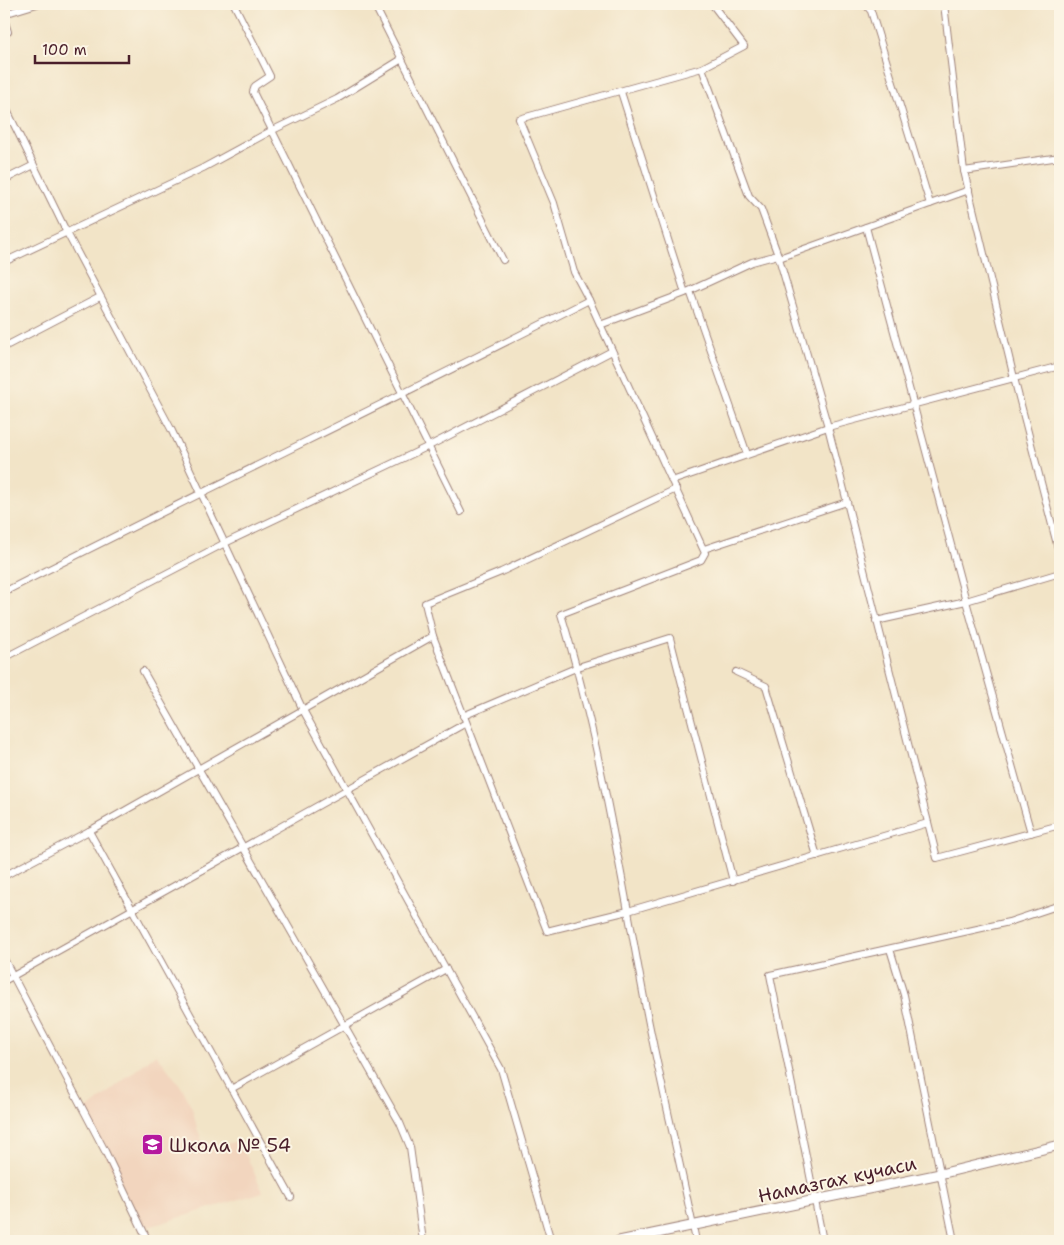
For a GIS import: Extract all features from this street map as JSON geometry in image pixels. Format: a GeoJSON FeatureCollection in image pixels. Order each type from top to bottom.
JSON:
{"type":"FeatureCollection","features":[{"type":"Feature","properties":{"kind":"street"},"geometry":{"type":"LineString","coordinates":[[4,14],[22,6],[37,4]]}},
{"type":"Feature","properties":{"kind":"street"},"geometry":{"type":"LineString","coordinates":[[234,4],[270,76],[255,86],[253,92],[461,512]]}},
{"type":"Feature","properties":{"kind":"street"},"geometry":{"type":"LineString","coordinates":[[374,4],[503,260]]}},
{"type":"Feature","properties":{"kind":"street"},"geometry":{"type":"LineString","coordinates":[[696,1241],[644,1000],[628,911],[578,667],[561,614],[564,611],[701,560],[705,553],[589,300],[574,272],[554,203],[519,119],[702,68],[744,46],[712,4]]}},
{"type":"Feature","properties":{"kind":"street"},"geometry":{"type":"LineString","coordinates":[[865,4],[870,11],[930,204]]}},
{"type":"Feature","properties":{"kind":"street"},"geometry":{"type":"LineString","coordinates":[[944,4],[964,171],[1014,378],[1060,556]]}},
{"type":"Feature","properties":{"kind":"street"},"geometry":{"type":"LineString","coordinates":[[4,19],[8,32],[4,34]]}},
{"type":"Feature","properties":{"kind":"street"},"geometry":{"type":"LineString","coordinates":[[4,262],[66,231],[80,227],[203,168],[271,131],[337,99],[402,58]]}},
{"type":"Feature","properties":{"kind":"street"},"geometry":{"type":"LineString","coordinates":[[702,68],[749,196],[761,209],[779,256],[828,427],[937,858],[1060,825]]}},
{"type":"Feature","properties":{"kind":"street"},"geometry":{"type":"LineString","coordinates":[[621,92],[687,292],[747,454]]}},
{"type":"Feature","properties":{"kind":"street"},"geometry":{"type":"LineString","coordinates":[[4,106],[18,129],[32,166],[172,430],[223,544],[303,710],[472,1013],[501,1069],[551,1241]]}},
{"type":"Feature","properties":{"kind":"street"},"geometry":{"type":"LineString","coordinates":[[964,171],[1060,157]]}},
{"type":"Feature","properties":{"kind":"street"},"geometry":{"type":"LineString","coordinates":[[4,180],[32,166]]}},
{"type":"Feature","properties":{"kind":"street"},"geometry":{"type":"LineString","coordinates":[[600,325],[687,292],[752,262],[779,256],[969,190]]}},
{"type":"Feature","properties":{"kind":"street"},"geometry":{"type":"LineString","coordinates":[[866,227],[912,403],[1031,833]]}},
{"type":"Feature","properties":{"kind":"street"},"geometry":{"type":"LineString","coordinates":[[4,347],[100,297]]}},
{"type":"Feature","properties":{"kind":"street"},"geometry":{"type":"LineString","coordinates":[[4,592],[199,492],[404,394],[589,300]]}},
{"type":"Feature","properties":{"kind":"street"},"geometry":{"type":"LineString","coordinates":[[4,658],[223,544],[429,446],[612,351]]}},
{"type":"Feature","properties":{"kind":"street"},"geometry":{"type":"LineString","coordinates":[[672,481],[828,427],[912,403],[1060,366]]}},
{"type":"Feature","properties":{"kind":"street"},"geometry":{"type":"LineString","coordinates":[[676,489],[502,572],[428,600],[425,603],[433,636],[464,720],[547,931],[628,911],[928,823]]}},
{"type":"Feature","properties":{"kind":"street"},"geometry":{"type":"LineString","coordinates":[[704,549],[847,502]]}},
{"type":"Feature","properties":{"kind":"street"},"geometry":{"type":"LineString","coordinates":[[876,621],[966,601],[1060,573]]}},
{"type":"Feature","properties":{"kind":"street"},"geometry":{"type":"LineString","coordinates":[[4,876],[89,831],[433,636]]}},
{"type":"Feature","properties":{"kind":"street"},"geometry":{"type":"LineString","coordinates":[[4,981],[131,911],[464,720],[578,667],[670,638],[733,881]]}},
{"type":"Feature","properties":{"kind":"street"},"geometry":{"type":"LineString","coordinates":[[143,671],[400,1123],[410,1147],[423,1241]]}},
{"type":"Feature","properties":{"kind":"street"},"geometry":{"type":"LineString","coordinates":[[736,672],[766,686],[817,856]]}},
{"type":"Feature","properties":{"kind":"street"},"geometry":{"type":"LineString","coordinates":[[89,831],[131,911],[291,1197]]}},
{"type":"Feature","properties":{"kind":"street"},"geometry":{"type":"LineString","coordinates":[[824,1241],[770,976],[1009,922],[1060,905]]}},
{"type":"Feature","properties":{"kind":"street"},"geometry":{"type":"LineString","coordinates":[[890,949],[904,995],[954,1241]]}},
{"type":"Feature","properties":{"kind":"street"},"geometry":{"type":"LineString","coordinates":[[4,959],[105,1151],[148,1241]]}},
{"type":"Feature","properties":{"kind":"street"},"geometry":{"type":"LineString","coordinates":[[231,1090],[446,969]]}},
{"type":"Feature","properties":{"kind":"street","name":"Намазгах кучаси"},"geometry":{"type":"LineString","coordinates":[[619,1241],[940,1174],[1060,1145]]}},
{"type":"Feature","properties":{"kind":"shaded area","name":"Школа № 54"},"geometry":{"type":"Polygon","coordinates":[[[156,1054],[183,1089],[193,1111],[206,1151],[239,1140],[263,1192],[142,1229],[84,1112],[156,1054]]]}},
{"type":"Feature","properties":{"kind":"place","name":"Школа № 54"},"geometry":{"type":"Point","coordinates":[153,1145]}}]}
